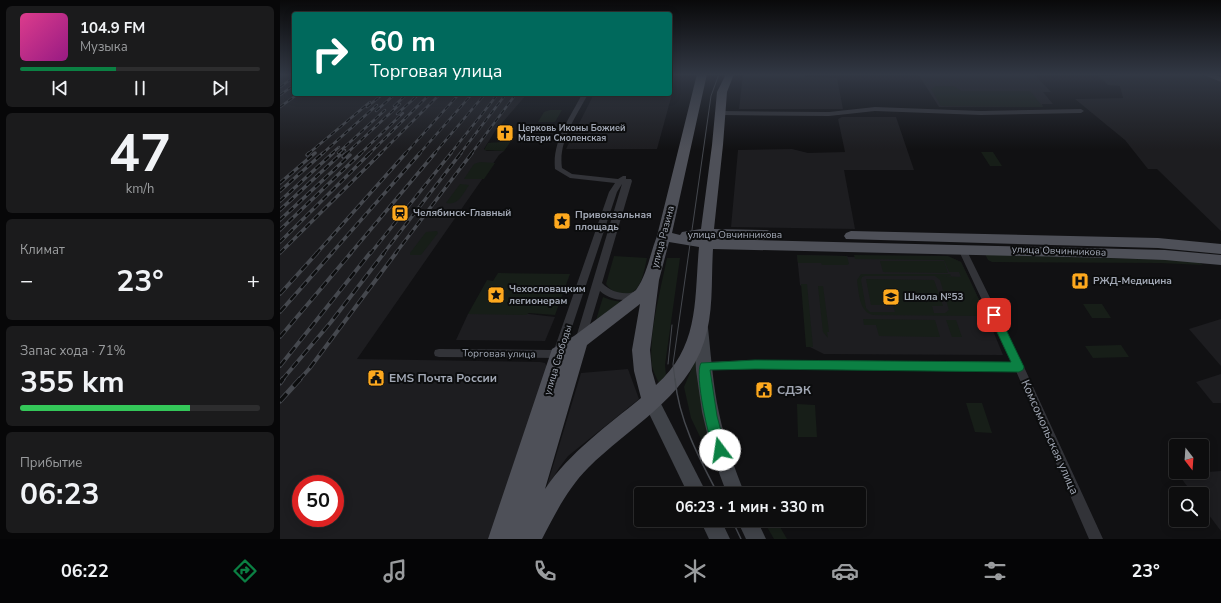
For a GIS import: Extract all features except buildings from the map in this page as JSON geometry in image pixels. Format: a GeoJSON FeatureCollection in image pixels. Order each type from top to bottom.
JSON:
{"type":"FeatureCollection","features":[{"type":"Feature","properties":{"kind":"main road","name":"улица Разина"},"geometry":{"type":"LineString","coordinates":[[652,401],[643,371],[641,350],[647,287],[664,236],[696,99]]}},
{"type":"Feature","properties":{"kind":"main road"},"geometry":{"type":"LineString","coordinates":[[722,99],[707,238],[701,323],[705,383],[711,416],[720,450],[733,487]]}},
{"type":"Feature","properties":{"kind":"main road"},"geometry":{"type":"LineString","coordinates":[[721,112],[727,99]]}},
{"type":"Feature","properties":{"kind":"main road","name":"улица Овчинникова"},"geometry":{"type":"LineString","coordinates":[[664,236],[962,249],[1166,255],[1221,260]]}},
{"type":"Feature","properties":{"kind":"main road","name":"улица Овчинникова"},"geometry":{"type":"LineString","coordinates":[[707,238],[1136,242],[1221,249]]}},
{"type":"Feature","properties":{"kind":"main road","name":"Торговая улица"},"geometry":{"type":"LineString","coordinates":[[558,354],[580,342],[647,287]]}},
{"type":"Feature","properties":{"kind":"main road"},"geometry":{"type":"LineString","coordinates":[[530,539],[545,509],[567,476],[595,449],[652,401],[674,380],[686,365],[694,348],[701,323]]}},
{"type":"Feature","properties":{"kind":"main road","name":"улица Свободы"},"geometry":{"type":"LineString","coordinates":[[519,539],[580,342]]}},
{"type":"Feature","properties":{"kind":"main road","name":"улица Свободы"},"geometry":{"type":"LineString","coordinates":[[500,539],[542,411],[558,354]]}},
{"type":"Feature","properties":{"kind":"main road"},"geometry":{"type":"LineString","coordinates":[[652,401],[695,487]]}},
{"type":"Feature","properties":{"kind":"main road"},"geometry":{"type":"LineString","coordinates":[[714,527],[720,539]]}},
{"type":"Feature","properties":{"kind":"main road"},"geometry":{"type":"LineString","coordinates":[[750,527],[756,539]]}},
{"type":"Feature","properties":{"kind":"street"},"geometry":{"type":"LineString","coordinates":[[582,99],[561,141],[558,152],[558,164],[562,172],[570,176],[605,177]]}},
{"type":"Feature","properties":{"kind":"street"},"geometry":{"type":"LineString","coordinates":[[587,99],[564,146],[564,164],[570,170],[579,173],[623,180]]}},
{"type":"Feature","properties":{"kind":"street"},"geometry":{"type":"LineString","coordinates":[[721,112],[829,114],[876,109],[981,113],[1081,111]]}},
{"type":"Feature","properties":{"kind":"street","name":"улица Свободы"},"geometry":{"type":"LineString","coordinates":[[558,354],[613,192],[623,180]]}},
{"type":"Feature","properties":{"kind":"street","name":"улица Свободы"},"geometry":{"type":"LineString","coordinates":[[580,342],[604,260],[623,180]]}},
{"type":"Feature","properties":{"kind":"street","name":"Комсомольская улица"},"geometry":{"type":"LineString","coordinates":[[962,249],[1019,367],[1096,539]]}},
{"type":"Feature","properties":{"kind":"street"},"geometry":{"type":"LineString","coordinates":[[591,260],[604,260]]}},
{"type":"Feature","properties":{"kind":"street"},"geometry":{"type":"LineString","coordinates":[[597,283],[610,295],[619,298],[628,298],[647,287]]}},
{"type":"Feature","properties":{"kind":"street","name":"Торговая улица"},"geometry":{"type":"LineString","coordinates":[[439,353],[558,354]]}},
{"type":"Feature","properties":{"kind":"street"},"geometry":{"type":"LineString","coordinates":[[705,366],[755,364],[1019,367]]}},
{"type":"Feature","properties":{"kind":"shaded area"},"geometry":{"type":"Polygon","coordinates":[[[280,99],[523,99],[495,131],[484,149],[487,151],[504,151],[499,155],[357,359],[540,362],[545,363],[547,367],[492,539],[280,539],[280,99]]]}},
{"type":"Feature","properties":{"kind":"shaded area"},"geometry":{"type":"Polygon","coordinates":[[[591,99],[671,99],[657,149],[566,149],[591,99]]]}},
{"type":"Feature","properties":{"kind":"shaded area"},"geometry":{"type":"Polygon","coordinates":[[[740,99],[841,99],[843,109],[739,109],[740,99]]]}},
{"type":"Feature","properties":{"kind":"shaded area"},"geometry":{"type":"Polygon","coordinates":[[[934,99],[1049,99],[1053,104],[1042,104],[1043,107],[939,107],[934,99]]]}},
{"type":"Feature","properties":{"kind":"shaded area"},"geometry":{"type":"Polygon","coordinates":[[[937,99],[1037,99],[1043,107],[941,106],[937,99]]]}},
{"type":"Feature","properties":{"kind":"shaded area"},"geometry":{"type":"Polygon","coordinates":[[[1075,99],[1221,99],[1221,231],[1157,169],[1148,169],[1125,140],[1075,99]]]}},
{"type":"Feature","properties":{"kind":"shaded area"},"geometry":{"type":"Polygon","coordinates":[[[550,110],[562,110],[555,122],[538,122],[544,112],[550,110]]]}},
{"type":"Feature","properties":{"kind":"shaded area"},"geometry":{"type":"Polygon","coordinates":[[[842,117],[896,117],[914,170],[844,170],[855,229],[731,227],[738,150],[792,149],[808,153],[845,152],[838,119],[842,117]]]}},
{"type":"Feature","properties":{"kind":"shaded area"},"geometry":{"type":"Polygon","coordinates":[[[507,140],[511,141],[504,151],[484,150],[488,143],[507,140]]]}},
{"type":"Feature","properties":{"kind":"shaded area"},"geometry":{"type":"Polygon","coordinates":[[[981,152],[993,152],[1002,166],[990,166],[981,152]]]}},
{"type":"Feature","properties":{"kind":"shaded area"},"geometry":{"type":"Polygon","coordinates":[[[480,162],[495,163],[484,179],[464,179],[474,164],[480,162]]]}},
{"type":"Feature","properties":{"kind":"shaded area"},"geometry":{"type":"Polygon","coordinates":[[[460,184],[469,185],[457,201],[454,203],[446,203],[460,184]]]}},
{"type":"Feature","properties":{"kind":"shaded area"},"geometry":{"type":"Polygon","coordinates":[[[437,231],[438,233],[421,255],[410,255],[426,232],[437,231]]]}},
{"type":"Feature","properties":{"kind":"shaded area"},"geometry":{"type":"Polygon","coordinates":[[[985,254],[1196,261],[1203,265],[1160,263],[992,262],[988,260],[985,254]]]}},
{"type":"Feature","properties":{"kind":"shaded area","name":"Школа №53"},"geometry":{"type":"Polygon","coordinates":[[[797,255],[952,258],[961,262],[982,306],[983,314],[988,316],[1003,355],[824,354],[808,346],[804,288],[800,285],[797,255]]]}},
{"type":"Feature","properties":{"kind":"shaded area"},"geometry":{"type":"Polygon","coordinates":[[[797,255],[847,256],[849,264],[822,265],[821,263],[798,263],[797,255]]]}},
{"type":"Feature","properties":{"kind":"shaded area"},"geometry":{"type":"Polygon","coordinates":[[[854,255],[948,256],[961,262],[982,306],[983,314],[980,316],[874,315],[869,313],[865,311],[859,296],[857,280],[861,274],[950,274],[951,276],[940,276],[961,277],[959,272],[949,272],[944,260],[855,259],[854,255]],[[935,276],[862,277],[861,280],[866,308],[870,312],[895,312],[893,305],[871,305],[866,279],[934,280],[943,306],[932,306],[934,313],[945,313],[949,310],[940,280],[935,276]]]}},
{"type":"Feature","properties":{"kind":"shaded area"},"geometry":{"type":"Polygon","coordinates":[[[614,256],[647,258],[643,276],[637,288],[633,292],[621,294],[609,288],[606,284],[614,256]]]}},
{"type":"Feature","properties":{"kind":"shaded area"},"geometry":{"type":"Polygon","coordinates":[[[667,258],[680,258],[665,365],[666,375],[659,383],[652,366],[651,354],[653,327],[667,258]]]}},
{"type":"Feature","properties":{"kind":"shaded area"},"geometry":{"type":"Polygon","coordinates":[[[880,261],[944,261],[948,273],[883,272],[880,261]]]}},
{"type":"Feature","properties":{"kind":"shaded area"},"geometry":{"type":"Polygon","coordinates":[[[498,273],[570,274],[555,315],[529,313],[526,315],[468,314],[487,280],[493,281],[498,273]]]}},
{"type":"Feature","properties":{"kind":"shaded area"},"geometry":{"type":"Polygon","coordinates":[[[801,284],[807,284],[813,347],[806,347],[801,284]]]}},
{"type":"Feature","properties":{"kind":"shaded area"},"geometry":{"type":"Polygon","coordinates":[[[818,286],[823,286],[829,332],[827,332],[828,338],[823,332],[818,286]]]}},
{"type":"Feature","properties":{"kind":"shaded area"},"geometry":{"type":"Polygon","coordinates":[[[603,297],[621,302],[596,320],[603,297]]]}},
{"type":"Feature","properties":{"kind":"shaded area"},"geometry":{"type":"Polygon","coordinates":[[[1083,304],[1102,304],[1111,318],[1092,318],[1083,304]]]}},
{"type":"Feature","properties":{"kind":"shaded area"},"geometry":{"type":"Polygon","coordinates":[[[468,314],[529,314],[555,317],[545,341],[456,340],[468,314]]]}},
{"type":"Feature","properties":{"kind":"shaded area"},"geometry":{"type":"Polygon","coordinates":[[[863,319],[935,320],[940,337],[879,336],[876,325],[864,325],[863,319]]]}},
{"type":"Feature","properties":{"kind":"shaded area"},"geometry":{"type":"Polygon","coordinates":[[[1221,319],[1221,366],[1189,329],[1221,319]]]}},
{"type":"Feature","properties":{"kind":"shaded area"},"geometry":{"type":"Polygon","coordinates":[[[946,320],[956,320],[962,337],[952,337],[946,320]]]}},
{"type":"Feature","properties":{"kind":"shaded area"},"geometry":{"type":"Polygon","coordinates":[[[1121,345],[1129,357],[1093,358],[1085,346],[1121,345]]]}},
{"type":"Feature","properties":{"kind":"shaded area"},"geometry":{"type":"Polygon","coordinates":[[[697,356],[703,415],[717,472],[691,418],[684,387],[697,356]]]}},
{"type":"Feature","properties":{"kind":"shaded area"},"geometry":{"type":"Polygon","coordinates":[[[628,369],[639,399],[568,456],[546,489],[581,373],[628,369]]]}},
{"type":"Feature","properties":{"kind":"shaded area"},"geometry":{"type":"Polygon","coordinates":[[[1221,374],[1221,403],[1213,403],[1196,382],[1221,374]]]}},
{"type":"Feature","properties":{"kind":"shaded area"},"geometry":{"type":"Polygon","coordinates":[[[966,403],[982,403],[992,433],[975,432],[966,403]]]}},
{"type":"Feature","properties":{"kind":"shaded area"},"geometry":{"type":"Polygon","coordinates":[[[797,404],[815,405],[817,437],[798,437],[797,404]]]}},
{"type":"Feature","properties":{"kind":"shaded area"},"geometry":{"type":"Polygon","coordinates":[[[1221,471],[1221,531],[1209,515],[1209,487],[1188,487],[1182,479],[1209,479],[1209,472],[1221,471]]]}},
{"type":"Feature","properties":{"kind":"shaded area"},"geometry":{"type":"Polygon","coordinates":[[[767,527],[780,527],[787,539],[774,539],[767,527]]]}},
{"type":"Feature","properties":{"kind":"tram line"},"geometry":{"type":"LineString","coordinates":[[675,380],[673,364],[711,99]]}},
{"type":"Feature","properties":{"kind":"tram line"},"geometry":{"type":"LineString","coordinates":[[668,364],[672,325]]}},
{"type":"Feature","properties":{"kind":"tram line"},"geometry":{"type":"LineString","coordinates":[[675,379],[677,395],[685,424],[697,453],[714,487]]}},
{"type":"Feature","properties":{"kind":"tram line"},"geometry":{"type":"LineString","coordinates":[[735,527],[741,539]]}},
{"type":"Feature","properties":{"kind":"railway"},"geometry":{"type":"LineString","coordinates":[[280,107],[291,99]]}},
{"type":"Feature","properties":{"kind":"railway"},"geometry":{"type":"LineString","coordinates":[[367,107],[377,99]]}},
{"type":"Feature","properties":{"kind":"railway"},"geometry":{"type":"LineString","coordinates":[[376,111],[389,99]]}},
{"type":"Feature","properties":{"kind":"railway"},"geometry":{"type":"LineString","coordinates":[[394,106],[401,99]]}},
{"type":"Feature","properties":{"kind":"railway"},"geometry":{"type":"LineString","coordinates":[[397,114],[413,99]]}},
{"type":"Feature","properties":{"kind":"railway"},"geometry":{"type":"LineString","coordinates":[[369,154],[425,99]]}},
{"type":"Feature","properties":{"kind":"railway"},"geometry":{"type":"LineString","coordinates":[[381,153],[435,99]]}},
{"type":"Feature","properties":{"kind":"railway"},"geometry":{"type":"LineString","coordinates":[[405,154],[454,99]]}},
{"type":"Feature","properties":{"kind":"railway"},"geometry":{"type":"LineString","coordinates":[[419,154],[467,99]]}},
{"type":"Feature","properties":{"kind":"railway"},"geometry":{"type":"LineString","coordinates":[[434,154],[481,99]]}},
{"type":"Feature","properties":{"kind":"railway"},"geometry":{"type":"LineString","coordinates":[[450,154],[494,99]]}},
{"type":"Feature","properties":{"kind":"railway"},"geometry":{"type":"LineString","coordinates":[[460,154],[502,99]]}},
{"type":"Feature","properties":{"kind":"railway"},"geometry":{"type":"LineString","coordinates":[[471,154],[512,99]]}},
{"type":"Feature","properties":{"kind":"railway"},"geometry":{"type":"LineString","coordinates":[[308,154],[370,102]]}},
{"type":"Feature","properties":{"kind":"railway"},"geometry":{"type":"LineString","coordinates":[[346,154],[400,104]]}},
{"type":"Feature","properties":{"kind":"railway"},"geometry":{"type":"LineString","coordinates":[[322,154],[377,105]]}},
{"type":"Feature","properties":{"kind":"railway"},"geometry":{"type":"LineString","coordinates":[[338,153],[385,110]]}},
{"type":"Feature","properties":{"kind":"railway"},"geometry":{"type":"LineString","coordinates":[[360,154],[403,113]]}},
{"type":"Feature","properties":{"kind":"railway"},"geometry":{"type":"LineString","coordinates":[[331,154],[339,147]]}},
{"type":"Feature","properties":{"kind":"railway"},"geometry":{"type":"LineString","coordinates":[[342,153],[345,150]]}},
{"type":"Feature","properties":{"kind":"railway"},"geometry":{"type":"LineString","coordinates":[[280,183],[315,153]]}},
{"type":"Feature","properties":{"kind":"railway"},"geometry":{"type":"LineString","coordinates":[[280,191],[323,153]]}},
{"type":"Feature","properties":{"kind":"railway"},"geometry":{"type":"LineString","coordinates":[[280,201],[333,153]]}},
{"type":"Feature","properties":{"kind":"railway"},"geometry":{"type":"LineString","coordinates":[[280,210],[342,153]]}},
{"type":"Feature","properties":{"kind":"railway"},"geometry":{"type":"LineString","coordinates":[[280,230],[361,153]]}},
{"type":"Feature","properties":{"kind":"railway"},"geometry":{"type":"LineString","coordinates":[[280,242],[370,153]]}},
{"type":"Feature","properties":{"kind":"railway"},"geometry":{"type":"LineString","coordinates":[[280,253],[381,153]]}},
{"type":"Feature","properties":{"kind":"railway"},"geometry":{"type":"LineString","coordinates":[[316,254],[406,153]]}},
{"type":"Feature","properties":{"kind":"railway"},"geometry":{"type":"LineString","coordinates":[[331,254],[420,153]]}},
{"type":"Feature","properties":{"kind":"railway"},"geometry":{"type":"LineString","coordinates":[[350,254],[435,153]]}},
{"type":"Feature","properties":{"kind":"railway"},"geometry":{"type":"LineString","coordinates":[[370,254],[451,153]]}},
{"type":"Feature","properties":{"kind":"railway"},"geometry":{"type":"LineString","coordinates":[[383,254],[461,153]]}},
{"type":"Feature","properties":{"kind":"railway"},"geometry":{"type":"LineString","coordinates":[[395,254],[472,153]]}},
{"type":"Feature","properties":{"kind":"railway"},"geometry":{"type":"LineString","coordinates":[[343,157],[346,154]]}},
{"type":"Feature","properties":{"kind":"railway"},"geometry":{"type":"LineString","coordinates":[[280,220],[350,155]]}},
{"type":"Feature","properties":{"kind":"railway"},"geometry":{"type":"LineString","coordinates":[[280,294],[317,253]]}},
{"type":"Feature","properties":{"kind":"railway"},"geometry":{"type":"LineString","coordinates":[[280,312],[332,253]]}},
{"type":"Feature","properties":{"kind":"railway"},"geometry":{"type":"LineString","coordinates":[[280,337],[351,253]]}},
{"type":"Feature","properties":{"kind":"railway"},"geometry":{"type":"LineString","coordinates":[[280,366],[370,253]]}},
{"type":"Feature","properties":{"kind":"railway"},"geometry":{"type":"LineString","coordinates":[[282,380],[331,322],[384,253]]}},
{"type":"Feature","properties":{"kind":"railway"},"geometry":{"type":"LineString","coordinates":[[299,380],[309,369],[396,253]]}},
{"type":"Feature","properties":{"kind":"railway"},"geometry":{"type":"LineString","coordinates":[[280,383],[283,379]]}},
{"type":"Feature","properties":{"kind":"railway"},"geometry":{"type":"LineString","coordinates":[[280,401],[300,379]]}},
{"type":"Feature","properties":{"kind":"place","name":"Церковь Иконы Божией Матери Смоленская"},"geometry":{"type":"Point","coordinates":[505,133]}},
{"type":"Feature","properties":{"kind":"place","name":"Челябинск-Главный"},"geometry":{"type":"Point","coordinates":[400,213]}},
{"type":"Feature","properties":{"kind":"place","name":"Привокзальная площадь"},"geometry":{"type":"Point","coordinates":[562,221]}},
{"type":"Feature","properties":{"kind":"place","name":"РЖД-Медицина"},"geometry":{"type":"Point","coordinates":[1080,281]}},
{"type":"Feature","properties":{"kind":"place","name":"Чехословацким легионерам"},"geometry":{"type":"Point","coordinates":[496,295]}},
{"type":"Feature","properties":{"kind":"place","name":"Школа №53"},"geometry":{"type":"Point","coordinates":[891,297]}},
{"type":"Feature","properties":{"kind":"place","name":"EMS Почта России"},"geometry":{"type":"Point","coordinates":[376,378]}},
{"type":"Feature","properties":{"kind":"place","name":"СДЭК"},"geometry":{"type":"Point","coordinates":[764,390]}},
{"type":"Feature","properties":{"kind":"route"},"geometry":{"type":"LineString","coordinates":[[720,450],[711,416],[705,383],[705,366],[755,364],[1019,367],[994,315]]}}]}
